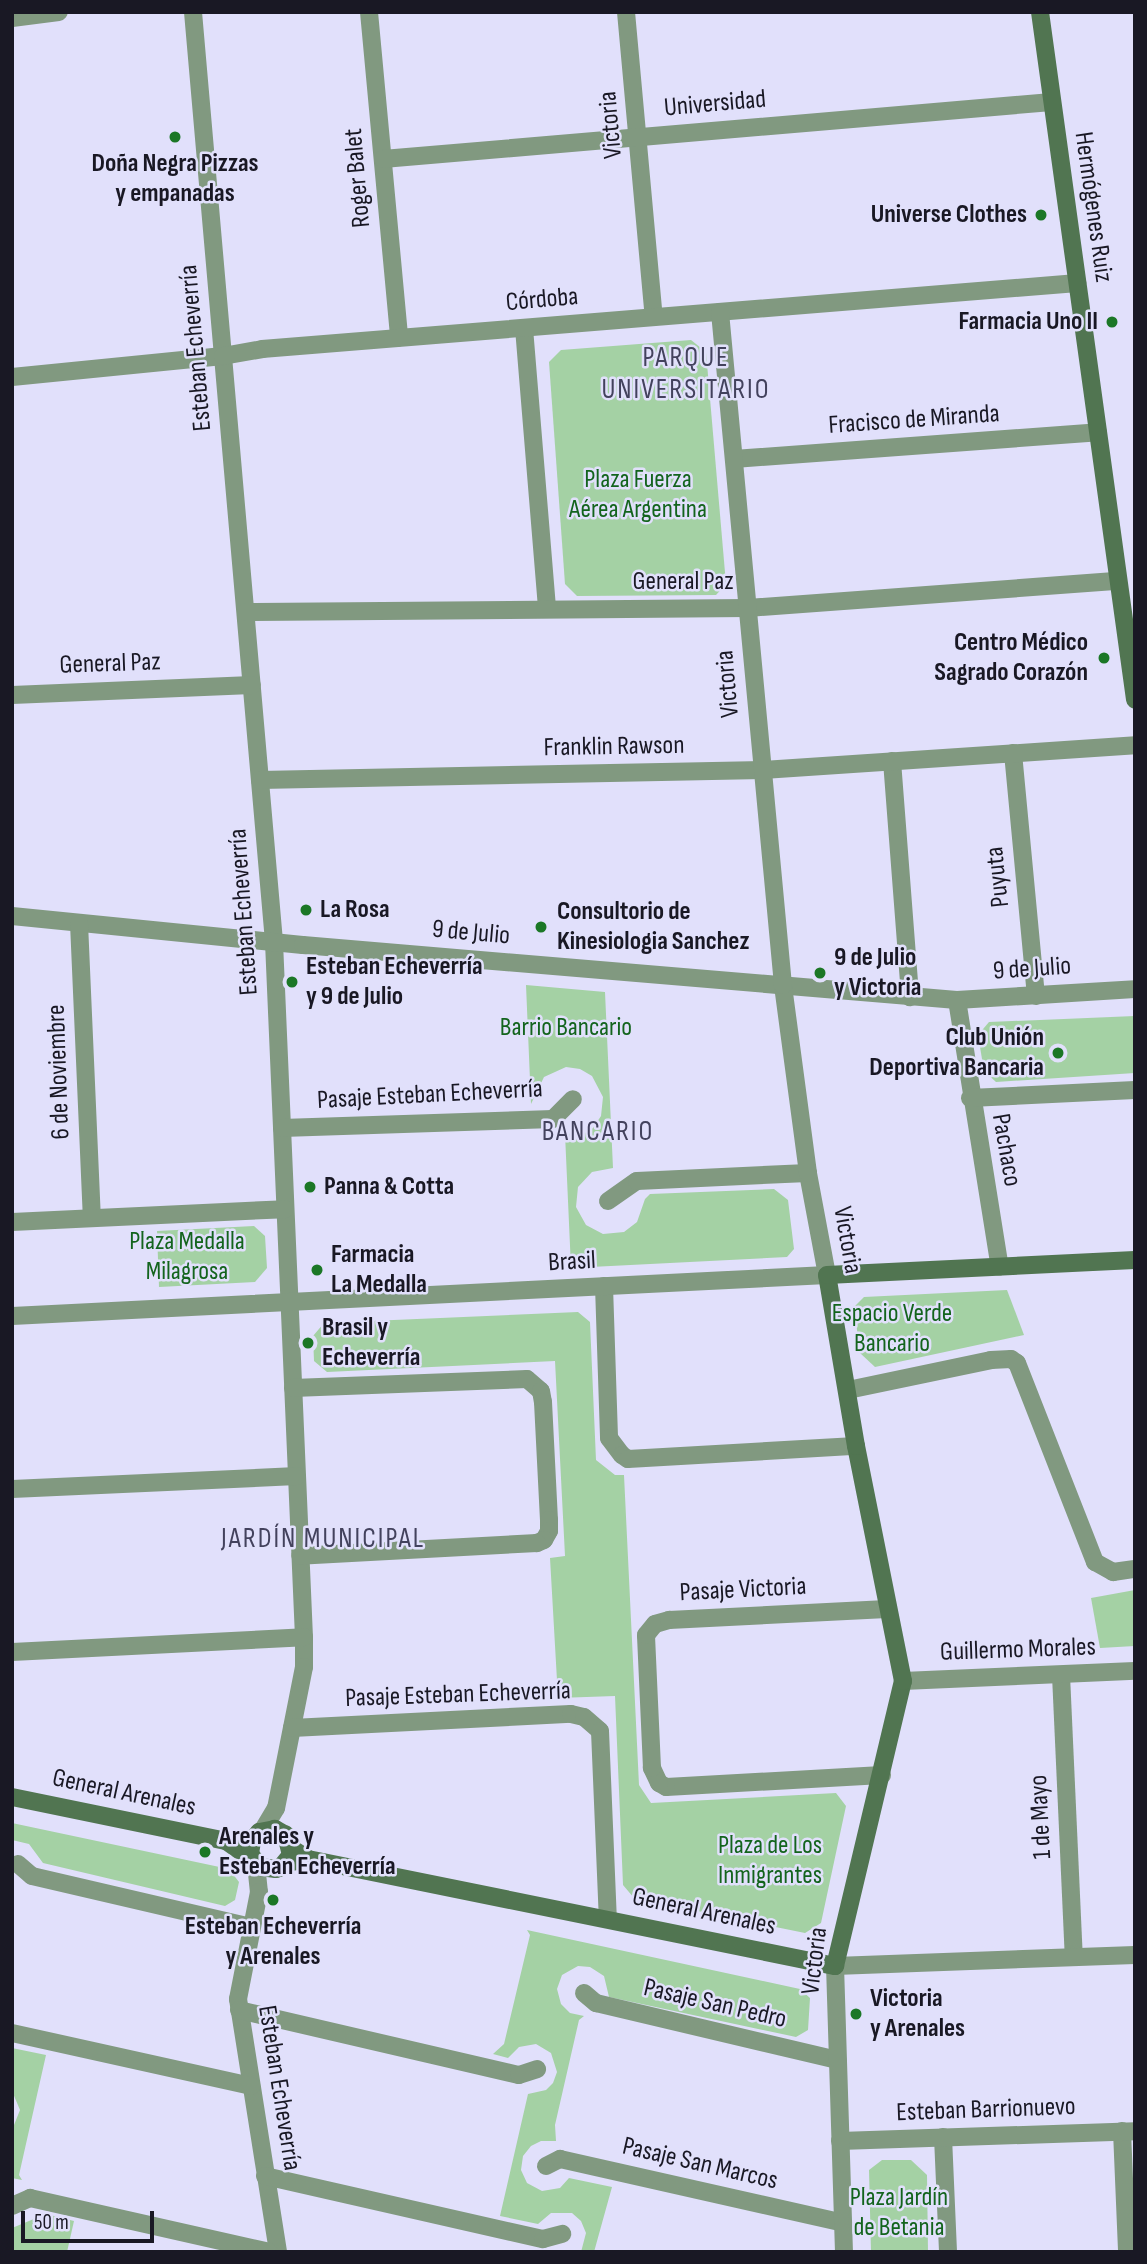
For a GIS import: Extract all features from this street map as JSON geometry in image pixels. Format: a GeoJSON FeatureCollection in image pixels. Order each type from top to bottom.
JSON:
{"type":"FeatureCollection","features":[{"type":"Feature","properties":{"kind":"street"},"geometry":{"type":"LineString","coordinates":[[12,18],[59,12]]}},
{"type":"Feature","properties":{"kind":"street","name":"Esteban Echeverría"},"geometry":{"type":"LineString","coordinates":[[193,12],[274,942],[304,1637],[304,1667],[276,1808],[267,1832]]}},
{"type":"Feature","properties":{"kind":"street","name":"Roger Balet"},"geometry":{"type":"LineString","coordinates":[[369,12],[399,338]]}},
{"type":"Feature","properties":{"kind":"street","name":"Victoria"},"geometry":{"type":"LineString","coordinates":[[626,12],[654,317]]}},
{"type":"Feature","properties":{"kind":"street","name":"Hermógenes Ruiz"},"geometry":{"type":"LineString","coordinates":[[1040,12],[1135,699]]}},
{"type":"Feature","properties":{"kind":"street","name":"Universidad"},"geometry":{"type":"LineString","coordinates":[[383,159],[1052,102]]}},
{"type":"Feature","properties":{"kind":"street","name":"Córdoba"},"geometry":{"type":"LineString","coordinates":[[12,377],[223,356],[262,349],[1077,283]]}},
{"type":"Feature","properties":{"kind":"street","name":"Victoria"},"geometry":{"type":"LineString","coordinates":[[720,312],[783,985],[808,1173],[856,1446],[903,1681],[835,1966],[844,2252]]}},
{"type":"Feature","properties":{"kind":"street"},"geometry":{"type":"LineString","coordinates":[[524,328],[547,609]]}},
{"type":"Feature","properties":{"kind":"street","name":"Fracisco de Miranda"},"geometry":{"type":"LineString","coordinates":[[734,459],[1098,432]]}},
{"type":"Feature","properties":{"kind":"street","name":"General Paz"},"geometry":{"type":"LineString","coordinates":[[246,612],[748,608],[1118,581]]}},
{"type":"Feature","properties":{"kind":"street","name":"General Paz"},"geometry":{"type":"LineString","coordinates":[[12,695],[252,685]]}},
{"type":"Feature","properties":{"kind":"street","name":"Franklin Rawson"},"geometry":{"type":"LineString","coordinates":[[260,780],[763,770],[1135,745]]}},
{"type":"Feature","properties":{"kind":"street","name":"Puyuta"},"geometry":{"type":"LineString","coordinates":[[1013,753],[1037,996]]}},
{"type":"Feature","properties":{"kind":"street"},"geometry":{"type":"LineString","coordinates":[[892,761],[910,997]]}},
{"type":"Feature","properties":{"kind":"street","name":"9 de Julio"},"geometry":{"type":"LineString","coordinates":[[12,916],[274,942],[910,997],[957,1000],[1135,989]]}},
{"type":"Feature","properties":{"kind":"street","name":"6 de Noviembre"},"geometry":{"type":"LineString","coordinates":[[79,923],[92,1218]]}},
{"type":"Feature","properties":{"kind":"street","name":"Pachaco"},"geometry":{"type":"LineString","coordinates":[[957,1000],[970,1098],[1000,1267]]}},
{"type":"Feature","properties":{"kind":"street"},"geometry":{"type":"LineString","coordinates":[[970,1098],[1135,1090]]}},
{"type":"Feature","properties":{"kind":"street","name":"Pasaje Esteban Echeverría"},"geometry":{"type":"LineString","coordinates":[[282,1128],[553,1119],[573,1099]]}},
{"type":"Feature","properties":{"kind":"street"},"geometry":{"type":"LineString","coordinates":[[608,1201],[638,1181],[808,1173]]}},
{"type":"Feature","properties":{"kind":"street"},"geometry":{"type":"LineString","coordinates":[[12,1222],[285,1209]]}},
{"type":"Feature","properties":{"kind":"street","name":"Brasil"},"geometry":{"type":"LineString","coordinates":[[12,1316],[1135,1260]]}},
{"type":"Feature","properties":{"kind":"street"},"geometry":{"type":"LineString","coordinates":[[604,1286],[610,1438],[628,1459],[856,1446]]}},
{"type":"Feature","properties":{"kind":"street"},"geometry":{"type":"LineString","coordinates":[[848,1390],[991,1360],[1011,1359],[1017,1363],[1095,1562],[1113,1572],[1135,1569]]}},
{"type":"Feature","properties":{"kind":"street"},"geometry":{"type":"LineString","coordinates":[[293,1388],[527,1379],[541,1391],[550,1520],[549,1531],[544,1540],[537,1543],[300,1556]]}},
{"type":"Feature","properties":{"kind":"street"},"geometry":{"type":"LineString","coordinates":[[12,1489],[297,1476]]}},
{"type":"Feature","properties":{"kind":"street","name":"Pasaje Victoria"},"geometry":{"type":"LineString","coordinates":[[882,1776],[667,1787],[659,1783],[652,1768],[646,1635],[655,1623],[669,1620],[887,1609]]}},
{"type":"Feature","properties":{"kind":"street"},"geometry":{"type":"LineString","coordinates":[[12,1652],[304,1637]]}},
{"type":"Feature","properties":{"kind":"street","name":"Guillermo Morales"},"geometry":{"type":"LineString","coordinates":[[903,1681],[1135,1671]]}},
{"type":"Feature","properties":{"kind":"street","name":"1 de Mayo"},"geometry":{"type":"LineString","coordinates":[[1061,1675],[1074,1957]]}},
{"type":"Feature","properties":{"kind":"street","name":"Pasaje Esteban Echeverría"},"geometry":{"type":"LineString","coordinates":[[292,1728],[571,1714],[584,1717],[600,1731],[608,1919]]}},
{"type":"Feature","properties":{"kind":"street","name":"General Arenales"},"geometry":{"type":"LineString","coordinates":[[12,1797],[226,1842],[254,1862]]}},
{"type":"Feature","properties":{"kind":"street"},"geometry":{"type":"LineString","coordinates":[[267,1832],[291,1848],[288,1861],[279,1868],[265,1869],[254,1862],[250,1847],[267,1832]]}},
{"type":"Feature","properties":{"kind":"street","name":"General Arenales"},"geometry":{"type":"LineString","coordinates":[[226,1842],[267,1832]]}},
{"type":"Feature","properties":{"kind":"street","name":"General Arenales"},"geometry":{"type":"LineString","coordinates":[[291,1848],[308,1859],[835,1966],[1135,1955]]}},
{"type":"Feature","properties":{"kind":"street","name":"General Arenales"},"geometry":{"type":"LineString","coordinates":[[279,1868],[308,1859]]}},
{"type":"Feature","properties":{"kind":"street","name":"Esteban Echeverría"},"geometry":{"type":"LineString","coordinates":[[254,1862],[259,1892],[239,1986],[239,2010],[278,2252]]}},
{"type":"Feature","properties":{"kind":"street"},"geometry":{"type":"LineString","coordinates":[[18,1864],[32,1876],[251,1927]]}},
{"type":"Feature","properties":{"kind":"street","name":"Esteban Echeverría"},"geometry":{"type":"LineString","coordinates":[[259,1892],[279,1868]]}},
{"type":"Feature","properties":{"kind":"street","name":"Pasaje San Pedro"},"geometry":{"type":"LineString","coordinates":[[584,1993],[596,2003],[837,2060]]}},
{"type":"Feature","properties":{"kind":"street"},"geometry":{"type":"LineString","coordinates":[[239,2010],[519,2075],[537,2068]]}},
{"type":"Feature","properties":{"kind":"street"},"geometry":{"type":"LineString","coordinates":[[12,2033],[251,2086]]}},
{"type":"Feature","properties":{"kind":"street"},"geometry":{"type":"LineString","coordinates":[[1127,2252],[1128,2131]]}},
{"type":"Feature","properties":{"kind":"street","name":"Esteban Barrionuevo"},"geometry":{"type":"LineString","coordinates":[[840,2141],[1128,2131]]}},
{"type":"Feature","properties":{"kind":"street"},"geometry":{"type":"LineString","coordinates":[[943,2137],[948,2252]]}},
{"type":"Feature","properties":{"kind":"street","name":"Pasaje San Marcos"},"geometry":{"type":"LineString","coordinates":[[546,2166],[560,2159],[843,2223]]}},
{"type":"Feature","properties":{"kind":"street"},"geometry":{"type":"LineString","coordinates":[[265,2176],[543,2239],[562,2234]]}},
{"type":"Feature","properties":{"kind":"street"},"geometry":{"type":"LineString","coordinates":[[12,2206],[30,2198],[269,2252]]}},
{"type":"Feature","properties":{"kind":"green space","name":"Plaza Fuerza Aérea Argentina"},"geometry":{"type":"Polygon","coordinates":[[[691,340],[706,352],[726,584],[716,595],[577,596],[565,584],[549,362],[561,350],[691,340]]]}},
{"type":"Feature","properties":{"kind":"green space","name":"Barrio Bancario"},"geometry":{"type":"Polygon","coordinates":[[[526,985],[605,992],[613,1168],[592,1172],[578,1187],[576,1207],[586,1225],[603,1234],[624,1232],[637,1222],[645,1199],[650,1194],[774,1189],[788,1200],[794,1249],[787,1257],[571,1268],[565,1134],[585,1133],[593,1128],[601,1116],[603,1097],[592,1076],[580,1069],[566,1067],[544,1077],[531,1104],[526,985]]]}},
{"type":"Feature","properties":{"kind":"green space","name":"Club Unión Deportiva Bancaria"},"geometry":{"type":"Polygon","coordinates":[[[1135,1016],[1135,1073],[996,1082],[984,1071],[978,1035],[989,1022],[1135,1016]]]}},
{"type":"Feature","properties":{"kind":"green space","name":"Plaza Medalla Milagrosa"},"geometry":{"type":"Polygon","coordinates":[[[254,1226],[265,1236],[267,1268],[255,1282],[159,1287],[157,1231],[254,1226]]]}},
{"type":"Feature","properties":{"kind":"green space","name":"Espacio Verde Bancario"},"geometry":{"type":"Polygon","coordinates":[[[1007,1290],[1024,1335],[875,1367],[860,1353],[854,1307],[864,1297],[1007,1290]]]}},
{"type":"Feature","properties":{"kind":"green space","name":"Plaza de Los Inmigrantes"},"geometry":{"type":"Polygon","coordinates":[[[578,1312],[590,1322],[596,1460],[615,1475],[624,1475],[639,1785],[651,1803],[836,1793],[846,1806],[821,1923],[805,1933],[634,1898],[623,1885],[615,1696],[558,1698],[550,1558],[565,1556],[555,1361],[327,1372],[314,1361],[313,1336],[324,1323],[578,1312]]]}},
{"type":"Feature","properties":{"kind":"green space"},"geometry":{"type":"Polygon","coordinates":[[[1135,1590],[1135,1646],[1100,1648],[1091,1598],[1135,1590]]]}},
{"type":"Feature","properties":{"kind":"green space"},"geometry":{"type":"Polygon","coordinates":[[[12,1823],[229,1869],[239,1882],[235,1900],[225,1906],[43,1863],[29,1844],[12,1840],[12,1823]]]}},
{"type":"Feature","properties":{"kind":"green space"},"geometry":{"type":"Polygon","coordinates":[[[527,1930],[800,1989],[810,1998],[808,2030],[796,2037],[609,1997],[604,1976],[590,1967],[578,1966],[562,1975],[557,1989],[561,2004],[570,2013],[584,2016],[579,2020],[555,2125],[556,2141],[541,2141],[531,2146],[523,2156],[521,2170],[527,2183],[542,2191],[560,2188],[569,2178],[612,2187],[594,2252],[581,2252],[586,2233],[581,2221],[572,2213],[551,2213],[538,2224],[500,2216],[528,2094],[546,2090],[553,2083],[557,2072],[551,2053],[536,2044],[519,2047],[508,2058],[493,2054],[504,2044],[530,1935],[527,1930]]]}},
{"type":"Feature","properties":{"kind":"green space"},"geometry":{"type":"Polygon","coordinates":[[[12,2048],[46,2055],[19,2175],[22,2180],[12,2178],[12,2130],[20,2110],[12,2091],[12,2048]]]}},
{"type":"Feature","properties":{"kind":"green space","name":"Plaza Jardín de Betania"},"geometry":{"type":"Polygon","coordinates":[[[882,2160],[911,2160],[927,2175],[928,2252],[871,2252],[869,2170],[882,2160]]]}},
{"type":"Feature","properties":{"kind":"green space"},"geometry":{"type":"Polygon","coordinates":[[[46,2214],[74,2221],[67,2252],[12,2252],[12,2228],[46,2214]]]}},
{"type":"Feature","properties":{"kind":"place","name":"Doña Negra Pizzas y empanadas"},"geometry":{"type":"Point","coordinates":[175,137]}},
{"type":"Feature","properties":{"kind":"place","name":"Universe Clothes"},"geometry":{"type":"Point","coordinates":[1041,215]}},
{"type":"Feature","properties":{"kind":"place","name":"Farmacia Uno II"},"geometry":{"type":"Point","coordinates":[1112,322]}},
{"type":"Feature","properties":{"kind":"place","name":"Centro Médico Sagrado Corazón"},"geometry":{"type":"Point","coordinates":[1104,658]}},
{"type":"Feature","properties":{"kind":"place","name":"La Rosa"},"geometry":{"type":"Point","coordinates":[306,910]}},
{"type":"Feature","properties":{"kind":"place","name":"Consultorio de Kinesiologia Sanchez"},"geometry":{"type":"Point","coordinates":[541,927]}},
{"type":"Feature","properties":{"kind":"place","name":"9 de Julio y Victoria"},"geometry":{"type":"Point","coordinates":[820,973]}},
{"type":"Feature","properties":{"kind":"place","name":"Esteban Echeverría y 9 de Julio"},"geometry":{"type":"Point","coordinates":[292,982]}},
{"type":"Feature","properties":{"kind":"place","name":"Club Unión Deportiva Bancaria"},"geometry":{"type":"Point","coordinates":[1058,1053]}},
{"type":"Feature","properties":{"kind":"place","name":"Panna & Cotta"},"geometry":{"type":"Point","coordinates":[310,1187]}},
{"type":"Feature","properties":{"kind":"place","name":"Farmacia La Medalla"},"geometry":{"type":"Point","coordinates":[317,1270]}},
{"type":"Feature","properties":{"kind":"place","name":"Brasil y Echeverría"},"geometry":{"type":"Point","coordinates":[308,1343]}},
{"type":"Feature","properties":{"kind":"place","name":"Arenales y Esteban Echeverría"},"geometry":{"type":"Point","coordinates":[205,1852]}},
{"type":"Feature","properties":{"kind":"place","name":"Esteban Echeverría y Arenales"},"geometry":{"type":"Point","coordinates":[273,1900]}},
{"type":"Feature","properties":{"kind":"place","name":"Victoria y Arenales"},"geometry":{"type":"Point","coordinates":[856,2014]}},
{"type":"Feature","properties":{"kind":"district","name":"PARQUE UNIVERSITARIO"},"geometry":{"type":"Point","coordinates":[686,374]}},
{"type":"Feature","properties":{"kind":"district","name":"BANCARIO"},"geometry":{"type":"Point","coordinates":[598,1132]}},
{"type":"Feature","properties":{"kind":"district","name":"JARDÍN MUNICIPAL"},"geometry":{"type":"Point","coordinates":[323,1539]}}]}
